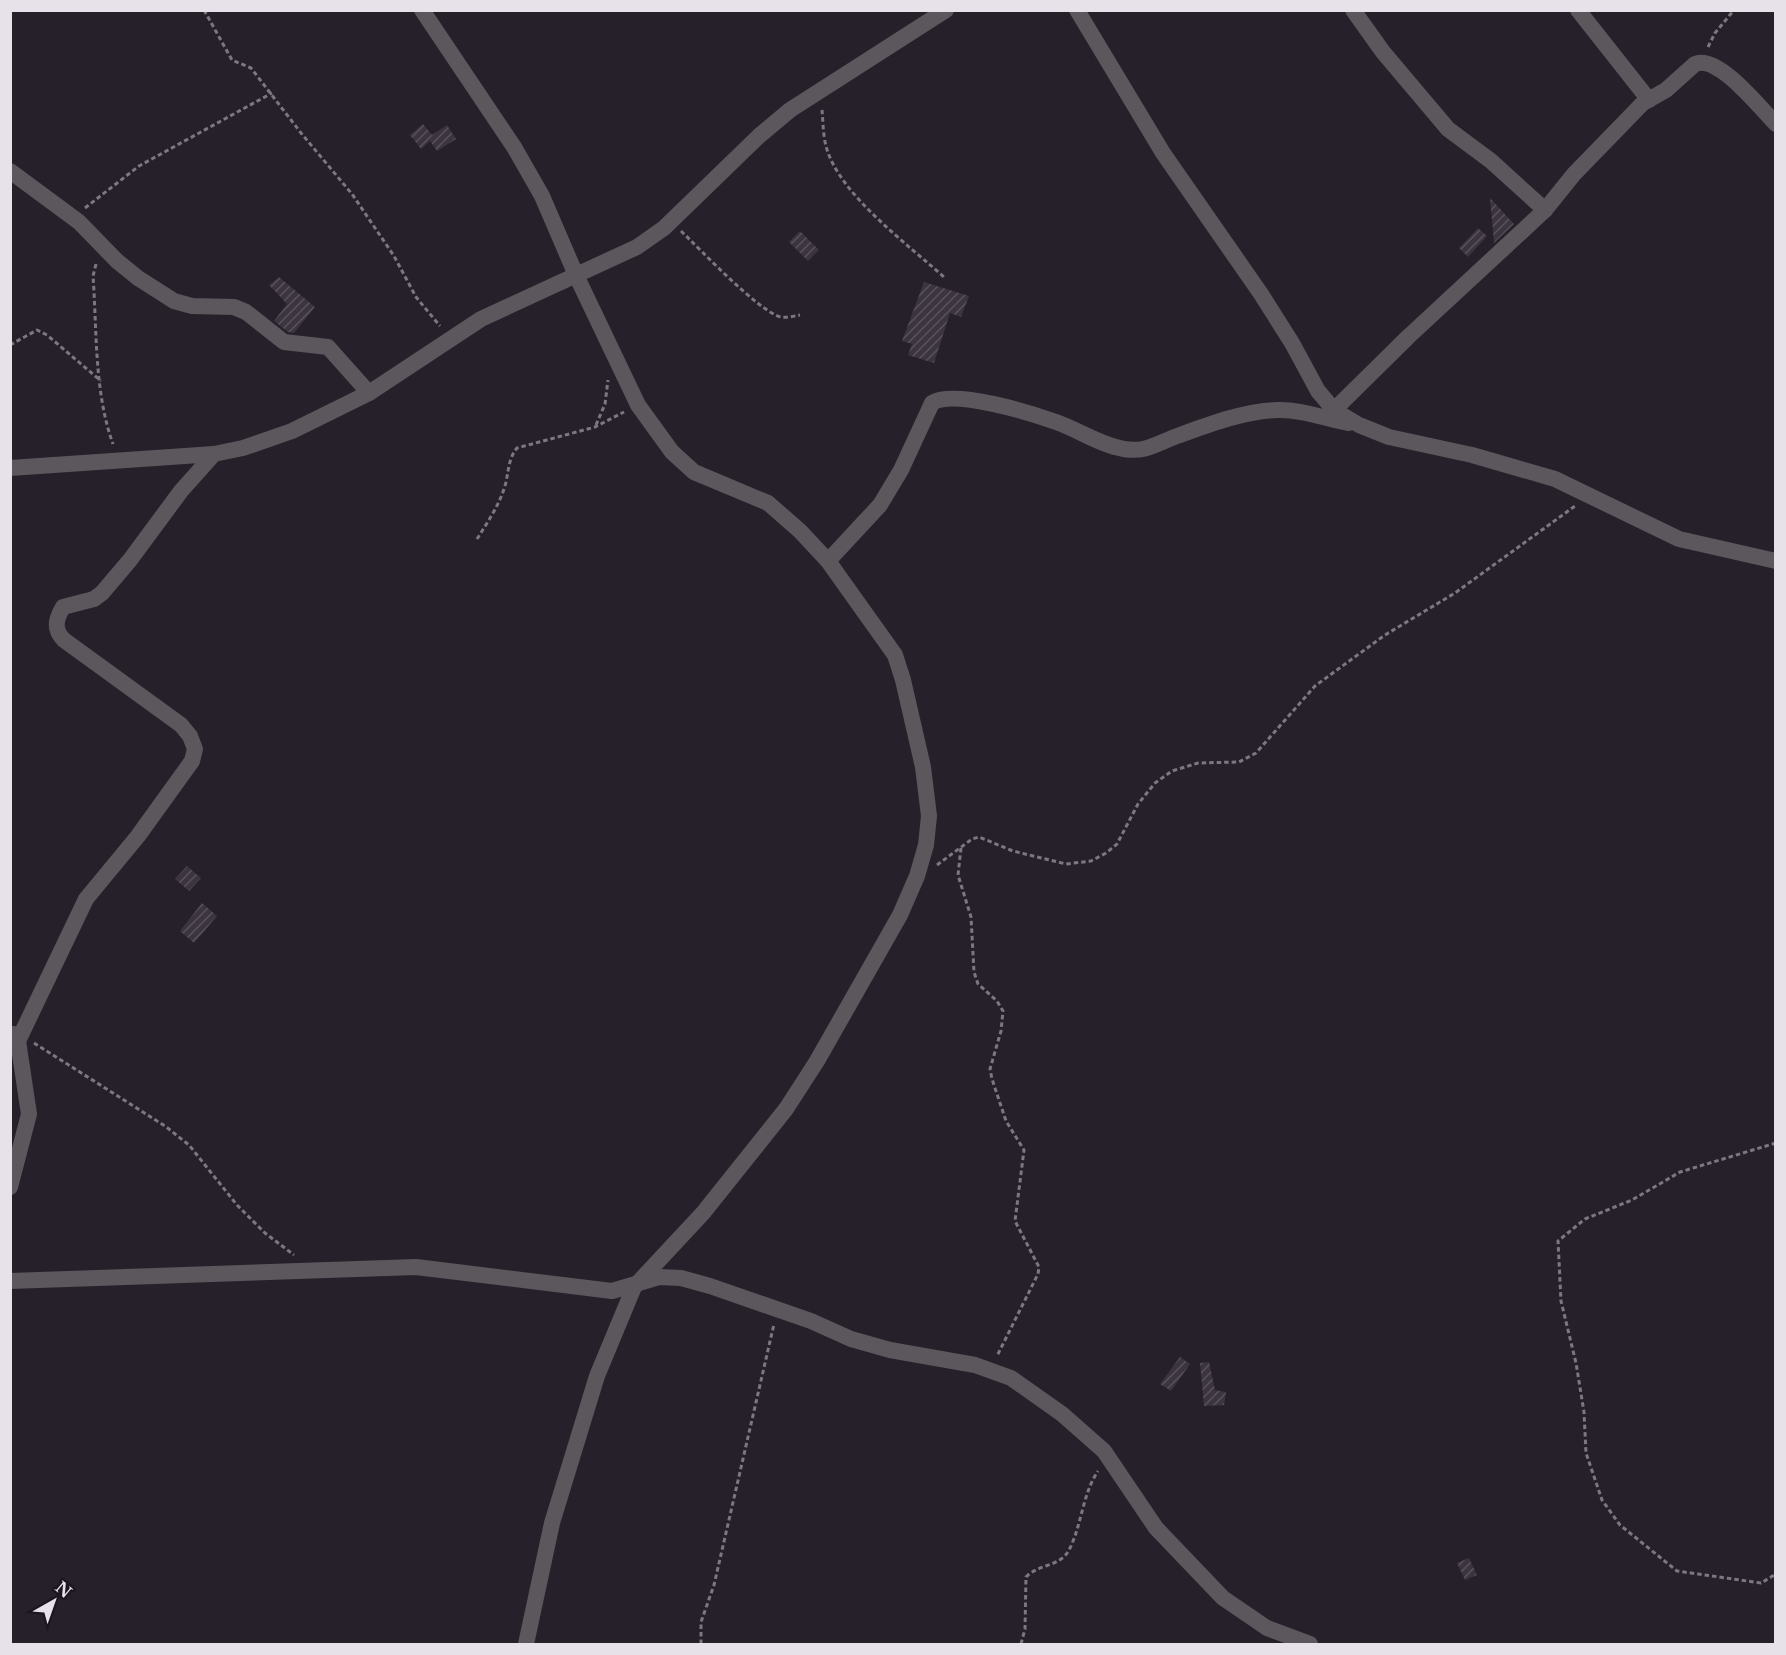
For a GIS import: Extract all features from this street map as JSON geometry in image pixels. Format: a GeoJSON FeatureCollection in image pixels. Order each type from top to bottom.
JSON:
{"type":"FeatureCollection","features":[{"type":"Feature","properties":{"kind":"street"},"geometry":{"type":"LineString","coordinates":[[422,10],[514,147],[542,196],[576,275],[638,405],[680,462],[694,472],[768,503],[800,531],[828,561],[895,655],[923,767],[929,816],[926,845],[917,876],[900,915],[817,1061],[786,1109],[703,1213],[634,1287],[597,1376],[552,1523],[526,1644]]}},
{"type":"Feature","properties":{"kind":"street"},"geometry":{"type":"LineString","coordinates":[[10,468],[214,454],[243,448],[292,430],[369,393],[481,319],[637,247],[671,222],[759,136],[790,110],[946,10]]}},
{"type":"Feature","properties":{"kind":"street"},"geometry":{"type":"LineString","coordinates":[[1077,10],[1163,153],[1261,294],[1292,343],[1318,391],[1334,410],[1359,425],[1389,437],[1527,469],[1555,479],[1679,539],[1776,561]]}},
{"type":"Feature","properties":{"kind":"street"},"geometry":{"type":"LineString","coordinates":[[1353,10],[1383,52],[1448,129],[1491,161],[1545,210]]}},
{"type":"Feature","properties":{"kind":"street"},"geometry":{"type":"LineString","coordinates":[[1578,10],[1649,100]]}},
{"type":"Feature","properties":{"kind":"street"},"geometry":{"type":"LineString","coordinates":[[1334,410],[1408,337],[1545,210],[1574,174],[1649,100],[1700,62],[1716,66],[1776,124]]}},
{"type":"Feature","properties":{"kind":"street"},"geometry":{"type":"LineString","coordinates":[[10,171],[73,218],[138,278],[174,301],[192,306],[234,307],[246,312],[284,342],[328,347],[369,393]]}},
{"type":"Feature","properties":{"kind":"street"},"geometry":{"type":"LineString","coordinates":[[828,561],[880,505],[901,470],[932,403],[938,399],[949,398],[994,405],[1054,421],[1111,446],[1137,451],[1150,449],[1203,426],[1277,410],[1359,425]]}},
{"type":"Feature","properties":{"kind":"street"},"geometry":{"type":"LineString","coordinates":[[10,1187],[29,1114],[17,1034],[86,899],[171,793],[192,761],[195,749],[190,736],[181,725],[64,640],[56,626],[57,618],[63,607],[94,599],[102,593],[130,560],[181,491],[214,454]]}},
{"type":"Feature","properties":{"kind":"street"},"geometry":{"type":"LineString","coordinates":[[10,1281],[416,1267],[612,1292],[634,1287],[659,1277],[681,1278],[775,1308],[851,1339],[890,1350],[991,1370],[1011,1378],[1086,1434],[1111,1460],[1132,1497],[1156,1528],[1223,1598],[1267,1628],[1310,1644]]}},
{"type":"Feature","properties":{"kind":"path"},"geometry":{"type":"LineString","coordinates":[[204,10],[230,58],[249,65],[374,224],[416,297],[450,340]]}},
{"type":"Feature","properties":{"kind":"path"},"geometry":{"type":"LineString","coordinates":[[1700,62],[1715,33],[1734,10]]}},
{"type":"Feature","properties":{"kind":"path"},"geometry":{"type":"LineString","coordinates":[[820,91],[826,146],[836,169],[863,205],[945,278]]}},
{"type":"Feature","properties":{"kind":"path"},"geometry":{"type":"LineString","coordinates":[[73,218],[139,166],[272,93]]}},
{"type":"Feature","properties":{"kind":"path"},"geometry":{"type":"LineString","coordinates":[[671,222],[744,291],[774,313],[786,317],[800,315]]}},
{"type":"Feature","properties":{"kind":"path"},"geometry":{"type":"LineString","coordinates":[[101,245],[93,276],[101,381],[107,427],[119,460]]}},
{"type":"Feature","properties":{"kind":"path"},"geometry":{"type":"LineString","coordinates":[[10,345],[37,330],[47,335],[101,381]]}},
{"type":"Feature","properties":{"kind":"path"},"geometry":{"type":"LineString","coordinates":[[595,427],[605,404],[612,350]]}},
{"type":"Feature","properties":{"kind":"path"},"geometry":{"type":"LineString","coordinates":[[477,539],[493,514],[505,487],[509,463],[517,448],[595,427],[638,405]]}},
{"type":"Feature","properties":{"kind":"path"},"geometry":{"type":"LineString","coordinates":[[917,876],[979,837],[1013,851],[1078,864],[1106,853],[1117,844],[1138,804],[1155,783],[1172,771],[1198,763],[1239,762],[1256,753],[1315,686],[1385,635],[1455,593],[1589,496]]}},
{"type":"Feature","properties":{"kind":"path"},"geometry":{"type":"LineString","coordinates":[[962,846],[958,875],[971,916],[974,972],[978,984],[997,1001],[1003,1011],[1001,1031],[990,1069],[992,1079],[1006,1121],[1024,1150],[1015,1221],[1039,1267],[1038,1274],[991,1370]]}},
{"type":"Feature","properties":{"kind":"path"},"geometry":{"type":"LineString","coordinates":[[17,1034],[165,1126],[189,1145],[237,1205],[265,1233],[315,1270]]}},
{"type":"Feature","properties":{"kind":"path"},"geometry":{"type":"LineString","coordinates":[[1776,1143],[1680,1172],[1632,1200],[1586,1219],[1558,1241],[1557,1256],[1561,1301],[1576,1363],[1584,1412],[1586,1453],[1602,1500],[1620,1525],[1677,1571],[1761,1583],[1776,1574]]}},
{"type":"Feature","properties":{"kind":"path"},"geometry":{"type":"LineString","coordinates":[[701,1644],[701,1622],[714,1585],[773,1332],[775,1308]]}},
{"type":"Feature","properties":{"kind":"path"},"geometry":{"type":"LineString","coordinates":[[1021,1644],[1024,1629],[1026,1577],[1036,1570],[1057,1562],[1069,1550],[1088,1490],[1098,1471],[1111,1460]]}},
{"type":"Feature","properties":{"kind":"building"},"geometry":{"type":"Polygon","coordinates":[[[423,124],[432,135],[447,125],[456,139],[437,151],[430,141],[421,149],[410,135],[423,124]]]}},
{"type":"Feature","properties":{"kind":"building"},"geometry":{"type":"Polygon","coordinates":[[[1490,198],[1514,224],[1494,243],[1490,198]]]}},
{"type":"Feature","properties":{"kind":"building"},"geometry":{"type":"Polygon","coordinates":[[[1478,228],[1487,236],[1468,257],[1459,248],[1478,228]]]}},
{"type":"Feature","properties":{"kind":"building"},"geometry":{"type":"Polygon","coordinates":[[[800,231],[819,250],[808,261],[789,242],[800,231]]]}},
{"type":"Feature","properties":{"kind":"building"},"geometry":{"type":"Polygon","coordinates":[[[279,277],[315,307],[294,333],[288,332],[274,321],[287,304],[269,285],[279,277]]]}},
{"type":"Feature","properties":{"kind":"building"},"geometry":{"type":"Polygon","coordinates":[[[924,282],[969,296],[961,317],[950,313],[934,363],[908,355],[912,344],[902,341],[924,282]]]}},
{"type":"Feature","properties":{"kind":"building"},"geometry":{"type":"Polygon","coordinates":[[[187,866],[201,878],[189,891],[175,879],[187,866]]]}},
{"type":"Feature","properties":{"kind":"building"},"geometry":{"type":"Polygon","coordinates":[[[202,903],[217,916],[194,943],[180,931],[202,903]]]}},
{"type":"Feature","properties":{"kind":"building"},"geometry":{"type":"Polygon","coordinates":[[[1180,1357],[1190,1364],[1171,1391],[1160,1384],[1180,1357]]]}},
{"type":"Feature","properties":{"kind":"building"},"geometry":{"type":"Polygon","coordinates":[[[1209,1362],[1215,1390],[1226,1392],[1224,1405],[1204,1406],[1200,1363],[1209,1362]]]}},
{"type":"Feature","properties":{"kind":"building"},"geometry":{"type":"Polygon","coordinates":[[[1469,1558],[1477,1575],[1465,1580],[1457,1563],[1469,1558]]]}}]}
